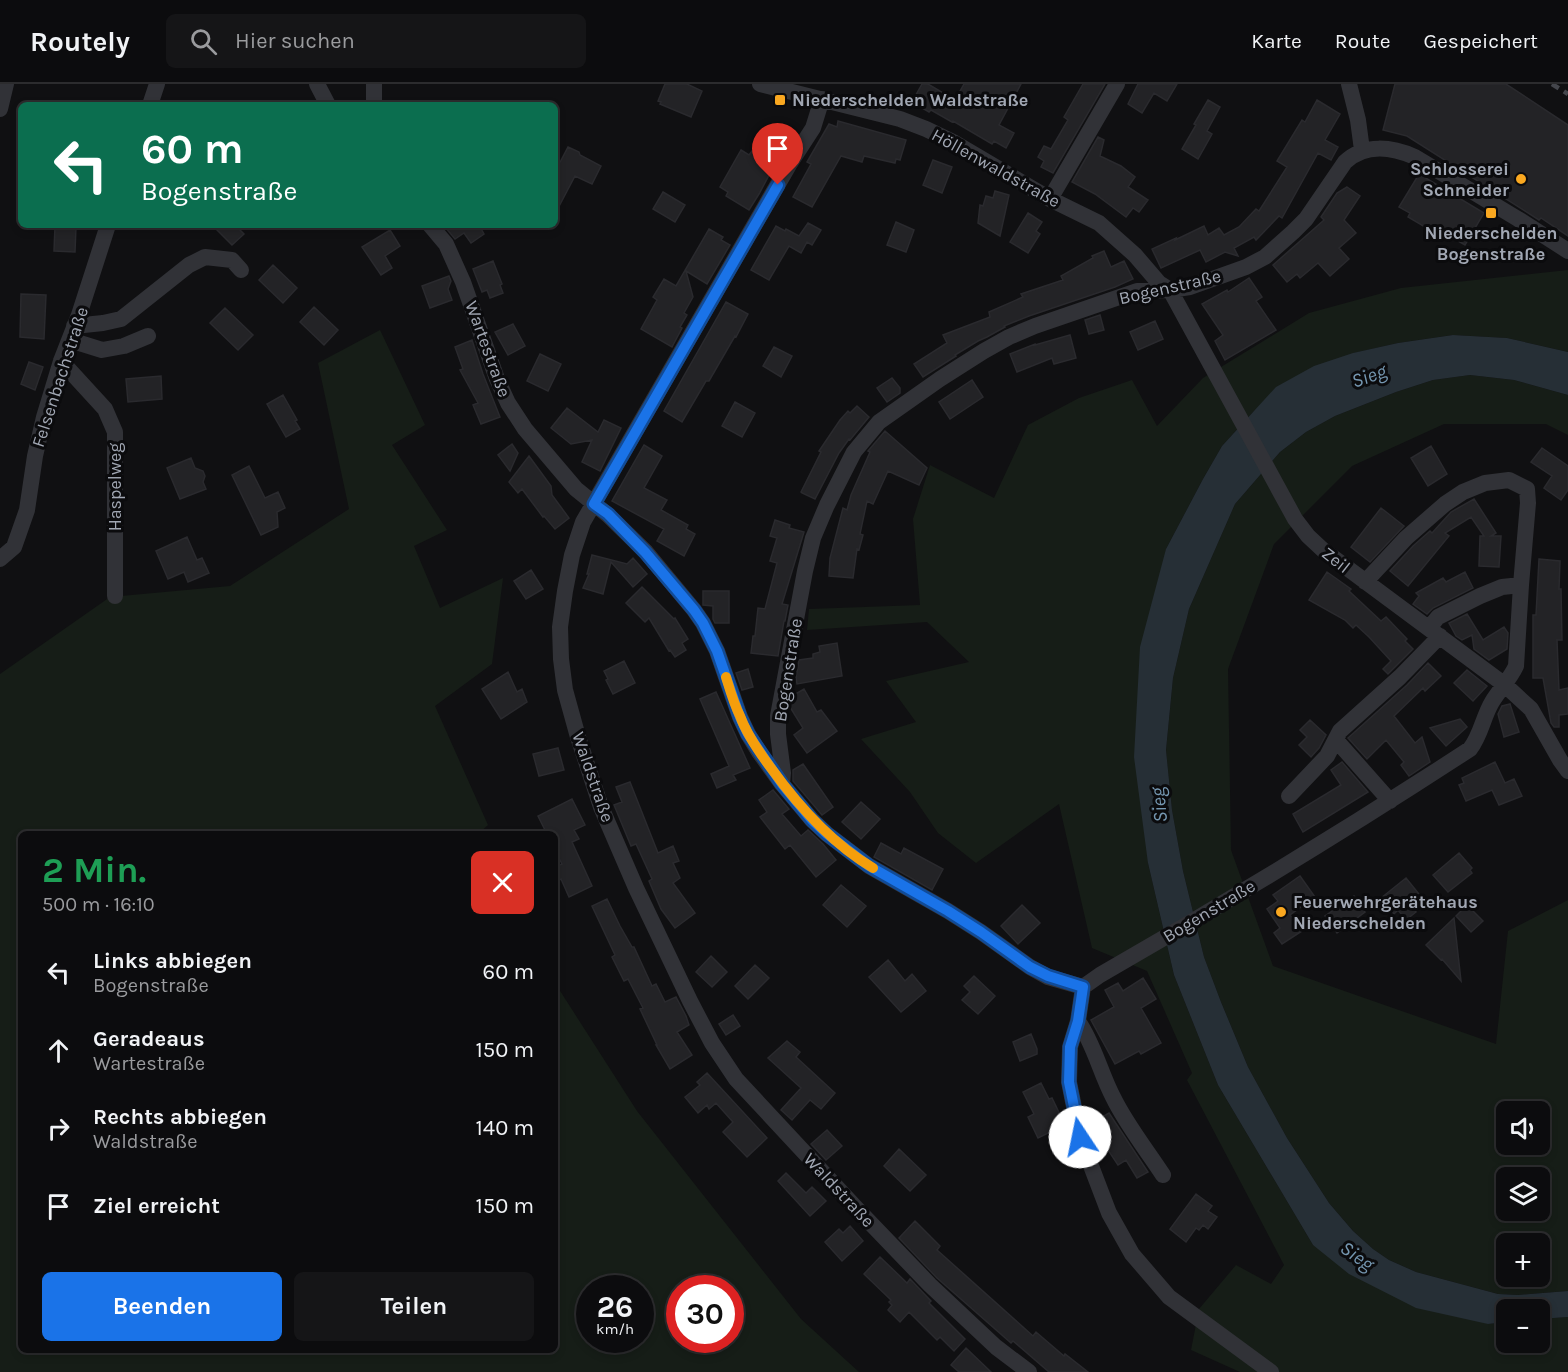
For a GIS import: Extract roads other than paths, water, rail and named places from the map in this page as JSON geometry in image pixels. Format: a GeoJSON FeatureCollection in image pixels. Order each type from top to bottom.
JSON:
{"type":"FeatureCollection","features":[{"type":"Feature","properties":{"kind":"street"},"geometry":{"type":"LineString","coordinates":[[0,110],[6,84]]}},
{"type":"Feature","properties":{"kind":"street"},"geometry":{"type":"LineString","coordinates":[[151,102],[158,84]]}},
{"type":"Feature","properties":{"kind":"street"},"geometry":{"type":"LineString","coordinates":[[317,84],[326,102]]}},
{"type":"Feature","properties":{"kind":"street"},"geometry":{"type":"LineString","coordinates":[[374,84],[374,102]]}},
{"type":"Feature","properties":{"kind":"street","name":"Höllenwaldstraße"},"geometry":{"type":"LineString","coordinates":[[760,84],[785,87],[900,119],[953,142],[1050,199],[1099,223],[1135,255],[1159,283],[1170,290]]}},
{"type":"Feature","properties":{"kind":"street"},"geometry":{"type":"LineString","coordinates":[[1050,199],[1117,84]]}},
{"type":"Feature","properties":{"kind":"street"},"geometry":{"type":"LineString","coordinates":[[1349,84],[1358,120],[1362,150],[1373,148],[1400,150],[1415,157],[1568,251]]}},
{"type":"Feature","properties":{"kind":"street","name":"Waldstraße"},"geometry":{"type":"LineString","coordinates":[[822,99],[813,128],[789,165],[583,522],[565,591],[560,627],[565,690],[601,807],[636,888],[690,1001],[712,1043],[736,1079],[930,1285],[996,1347],[1029,1372]]}},
{"type":"Feature","properties":{"kind":"street","name":"Bogenstraße"},"geometry":{"type":"LineString","coordinates":[[782,784],[778,716],[804,571],[813,538],[827,505],[854,452],[879,422],[958,368],[1009,337],[1137,291],[1190,287],[1246,267],[1264,257],[1306,219],[1345,162],[1362,150]]}},
{"type":"Feature","properties":{"kind":"street","name":"Felsenbachstraße"},"geometry":{"type":"LineString","coordinates":[[0,559],[14,547],[27,510],[34,456],[44,417],[107,228]]}},
{"type":"Feature","properties":{"kind":"street","name":"Wartestraße"},"geometry":{"type":"LineString","coordinates":[[433,228],[446,244],[455,263],[508,404],[525,429],[576,489],[608,514],[645,552],[694,610],[717,651],[748,734],[782,784]]}},
{"type":"Feature","properties":{"kind":"street"},"geometry":{"type":"LineString","coordinates":[[72,333],[121,319],[189,265],[205,257],[232,260],[241,270]]}},
{"type":"Feature","properties":{"kind":"street","name":"Zeil"},"geometry":{"type":"LineString","coordinates":[[1170,290],[1295,519],[1308,536],[1365,582],[1505,685],[1531,709],[1568,771]]}},
{"type":"Feature","properties":{"kind":"street"},"geometry":{"type":"LineString","coordinates":[[72,333],[102,350],[124,346],[148,336]]}},
{"type":"Feature","properties":{"kind":"street","name":"Haspelweg"},"geometry":{"type":"LineString","coordinates":[[61,361],[105,409],[114,432],[115,596]]}},
{"type":"Feature","properties":{"kind":"street","name":"Bogenstraße"},"geometry":{"type":"LineString","coordinates":[[1083,987],[1390,801],[1470,749],[1477,740],[1492,702],[1516,666],[1528,503],[1527,489],[1509,480],[1485,483],[1463,492],[1445,504],[1406,538],[1365,582]]}},
{"type":"Feature","properties":{"kind":"street"},"geometry":{"type":"LineString","coordinates":[[1289,796],[1327,756],[1340,731],[1400,677],[1434,632],[1438,617],[1502,587],[1521,585]]}},
{"type":"Feature","properties":{"kind":"street"},"geometry":{"type":"LineString","coordinates":[[1336,740],[1390,801]]}},
{"type":"Feature","properties":{"kind":"street"},"geometry":{"type":"LineString","coordinates":[[782,784],[812,820],[869,866],[948,911],[1030,967],[1048,976],[1083,987],[1078,1021],[1070,1047],[1069,1082],[1080,1137],[1109,1213],[1132,1254],[1169,1297],[1271,1372]]}},
{"type":"Feature","properties":{"kind":"street"},"geometry":{"type":"LineString","coordinates":[[1078,1021],[1087,1034],[1118,1108],[1163,1175]]}},
{"type":"Feature","properties":{"kind":"water","name":"Sieg"},"geometry":{"type":"Polygon","coordinates":[[[1453,335],[1507,338],[1568,352],[1568,395],[1514,380],[1470,375],[1433,380],[1335,416],[1306,432],[1280,452],[1235,504],[1189,609],[1173,678],[1166,750],[1172,810],[1183,871],[1204,957],[1221,1002],[1248,1067],[1287,1138],[1329,1203],[1353,1231],[1389,1260],[1416,1272],[1498,1294],[1518,1295],[1568,1291],[1568,1317],[1550,1318],[1550,1299],[1496,1299],[1496,1323],[1488,1324],[1416,1308],[1349,1274],[1313,1245],[1218,1085],[1174,975],[1148,863],[1134,757],[1140,647],[1166,549],[1222,446],[1276,387],[1314,366],[1353,353],[1398,343],[1453,335]]]}},
{"type":"Feature","properties":{"kind":"railway"},"geometry":{"type":"LineString","coordinates":[[1552,84],[1568,94]]}},
{"type":"Feature","properties":{"kind":"place","name":"Niederschelden Waldstraße"},"geometry":{"type":"Point","coordinates":[780,100]}},
{"type":"Feature","properties":{"kind":"place","name":"Schlosserei Schneider"},"geometry":{"type":"Point","coordinates":[1521,179]}},
{"type":"Feature","properties":{"kind":"place","name":"Niederschelden Bogenstraße"},"geometry":{"type":"Point","coordinates":[1491,213]}},
{"type":"Feature","properties":{"kind":"place","name":"Feuerwehrgerätehaus Niederschelden"},"geometry":{"type":"Point","coordinates":[1281,912]}}]}
